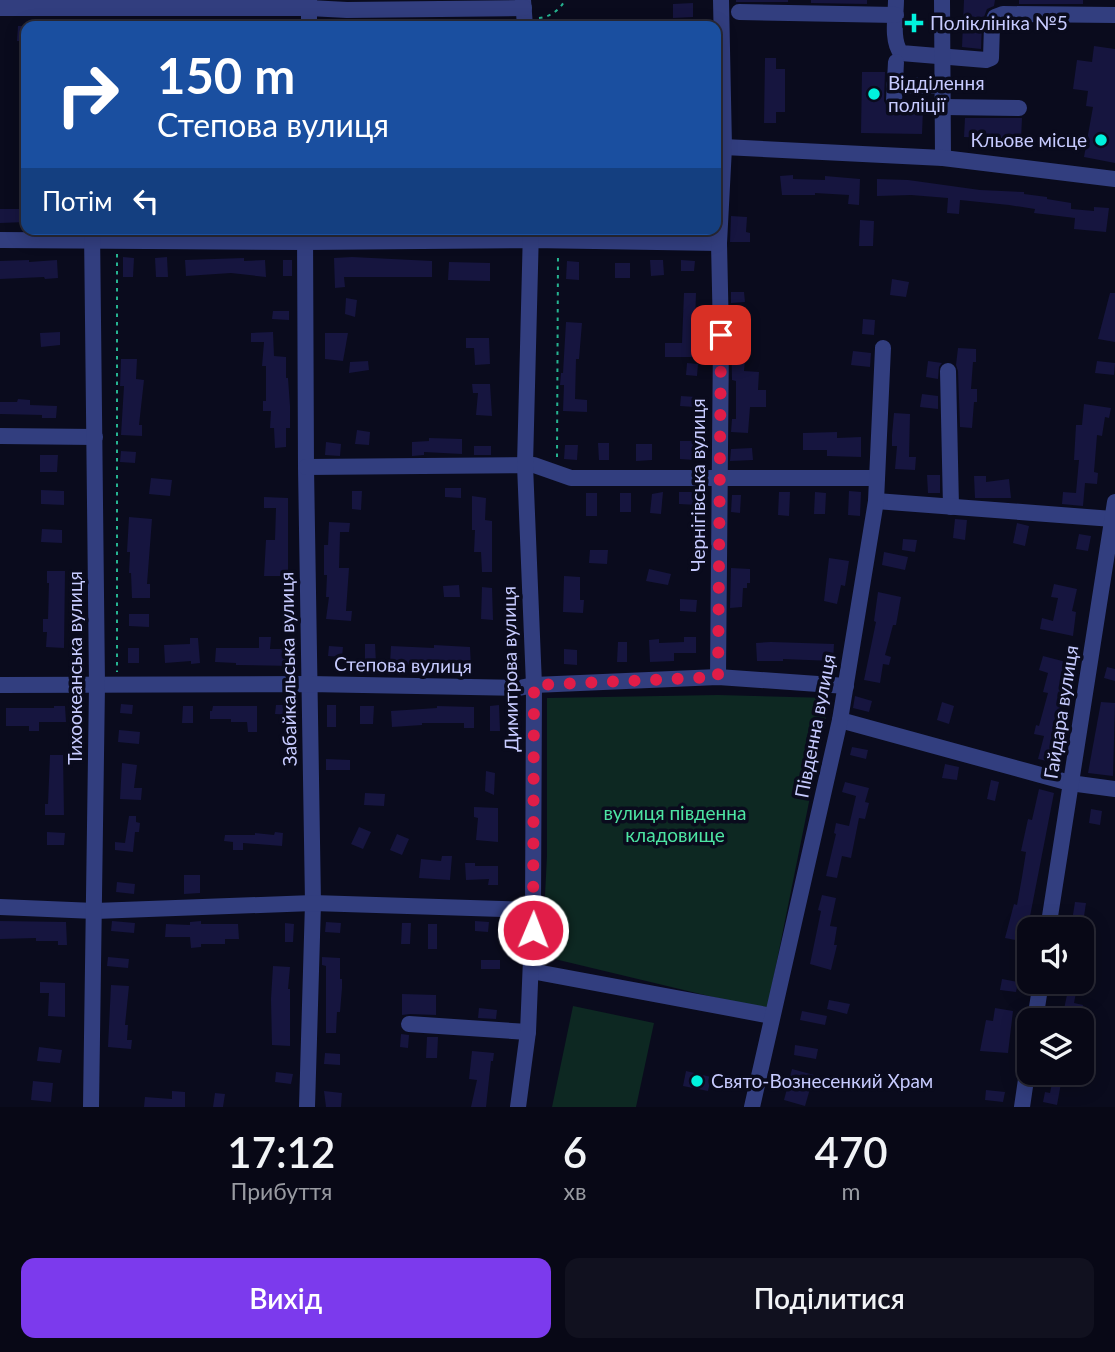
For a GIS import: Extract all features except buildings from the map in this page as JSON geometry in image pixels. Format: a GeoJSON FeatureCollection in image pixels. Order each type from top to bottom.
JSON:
{"type":"FeatureCollection","features":[{"type":"Feature","properties":{"kind":"street","name":"Чернігівська вулиця"},"geometry":{"type":"LineString","coordinates":[[721,0],[724,148],[721,205]]}},
{"type":"Feature","properties":{"kind":"street"},"geometry":{"type":"LineString","coordinates":[[942,0],[943,158]]}},
{"type":"Feature","properties":{"kind":"street"},"geometry":{"type":"LineString","coordinates":[[0,8],[89,4],[309,4],[346,10],[524,13]]}},
{"type":"Feature","properties":{"kind":"street"},"geometry":{"type":"LineString","coordinates":[[739,12],[896,8],[896,41],[901,53],[986,60],[991,58],[992,25],[1003,7],[1111,10]]}},
{"type":"Feature","properties":{"kind":"street"},"geometry":{"type":"LineString","coordinates":[[896,62],[894,93],[943,86]]}},
{"type":"Feature","properties":{"kind":"street"},"geometry":{"type":"LineString","coordinates":[[943,107],[1019,108]]}},
{"type":"Feature","properties":{"kind":"street"},"geometry":{"type":"LineString","coordinates":[[724,148],[943,158],[1115,179]]}},
{"type":"Feature","properties":{"kind":"street"},"geometry":{"type":"LineString","coordinates":[[0,240],[77,235]]}},
{"type":"Feature","properties":{"kind":"street","name":"Тихоокеанська вулиця"},"geometry":{"type":"LineString","coordinates":[[91,1107],[97,685],[92,235]]}},
{"type":"Feature","properties":{"kind":"street"},"geometry":{"type":"LineString","coordinates":[[97,235],[117,239],[305,235]]}},
{"type":"Feature","properties":{"kind":"street","name":"Забайкальська вулиця"},"geometry":{"type":"LineString","coordinates":[[305,235],[313,903],[307,1107]]}},
{"type":"Feature","properties":{"kind":"street","name":"Димитрова вулиця"},"geometry":{"type":"LineString","coordinates":[[518,1107],[528,1032],[533,910],[534,685],[524,465],[532,235]]}},
{"type":"Feature","properties":{"kind":"street"},"geometry":{"type":"LineString","coordinates":[[553,235],[719,243]]}},
{"type":"Feature","properties":{"kind":"street","name":"Чернігівська вулиця"},"geometry":{"type":"LineString","coordinates":[[718,677],[719,235]]}},
{"type":"Feature","properties":{"kind":"street","name":"Південна вулиця"},"geometry":{"type":"LineString","coordinates":[[752,1107],[846,686],[876,501],[883,348]]}},
{"type":"Feature","properties":{"kind":"street"},"geometry":{"type":"LineString","coordinates":[[948,371],[951,507]]}},
{"type":"Feature","properties":{"kind":"street"},"geometry":{"type":"LineString","coordinates":[[0,436],[95,437]]}},
{"type":"Feature","properties":{"kind":"street"},"geometry":{"type":"LineString","coordinates":[[306,467],[534,465],[570,478],[877,478]]}},
{"type":"Feature","properties":{"kind":"street"},"geometry":{"type":"LineString","coordinates":[[876,501],[1113,519]]}},
{"type":"Feature","properties":{"kind":"street","name":"Гайдара вулиця"},"geometry":{"type":"LineString","coordinates":[[1050,917],[1115,502]]}},
{"type":"Feature","properties":{"kind":"street","name":"Степова вулиця"},"geometry":{"type":"LineString","coordinates":[[0,685],[309,684],[519,688],[534,685],[718,677],[846,686]]}},
{"type":"Feature","properties":{"kind":"street"},"geometry":{"type":"LineString","coordinates":[[840,720],[1070,783],[1115,789]]}},
{"type":"Feature","properties":{"kind":"street"},"geometry":{"type":"LineString","coordinates":[[0,907],[95,911],[313,903],[533,910]]}},
{"type":"Feature","properties":{"kind":"street"},"geometry":{"type":"LineString","coordinates":[[531,971],[772,1016]]}},
{"type":"Feature","properties":{"kind":"street"},"geometry":{"type":"LineString","coordinates":[[409,1024],[528,1032]]}},
{"type":"Feature","properties":{"kind":"street"},"geometry":{"type":"LineString","coordinates":[[1022,1107],[1025,1085]]}},
{"type":"Feature","properties":{"kind":"path"},"geometry":{"type":"LineString","coordinates":[[524,13],[545,18],[561,8],[565,0]]}},
{"type":"Feature","properties":{"kind":"path"},"geometry":{"type":"LineString","coordinates":[[117,239],[117,684]]}},
{"type":"Feature","properties":{"kind":"path"},"geometry":{"type":"LineString","coordinates":[[557,473],[558,252]]}},
{"type":"Feature","properties":{"kind":"green space","name":"вулиця південна кладовище"},"geometry":{"type":"Polygon","coordinates":[[[718,695],[830,698],[767,1010],[542,956],[547,856],[547,698],[718,695]]]}},
{"type":"Feature","properties":{"kind":"green space"},"geometry":{"type":"Polygon","coordinates":[[[573,1006],[654,1023],[636,1107],[552,1107],[573,1006]]]}},
{"type":"Feature","properties":{"kind":"place","name":"Поліклініка №5"},"geometry":{"type":"Point","coordinates":[914,23]}},
{"type":"Feature","properties":{"kind":"place","name":"Відділення поліції"},"geometry":{"type":"Point","coordinates":[874,94]}},
{"type":"Feature","properties":{"kind":"place","name":"Кльове місце"},"geometry":{"type":"Point","coordinates":[1101,140]}},
{"type":"Feature","properties":{"kind":"place","name":"Свято-Вознесенкий Храм"},"geometry":{"type":"Point","coordinates":[697,1081]}},
{"type":"Feature","properties":{"kind":"route"},"geometry":{"type":"LineString","coordinates":[[533,930],[534,685],[718,677],[721,335]]}}]}
